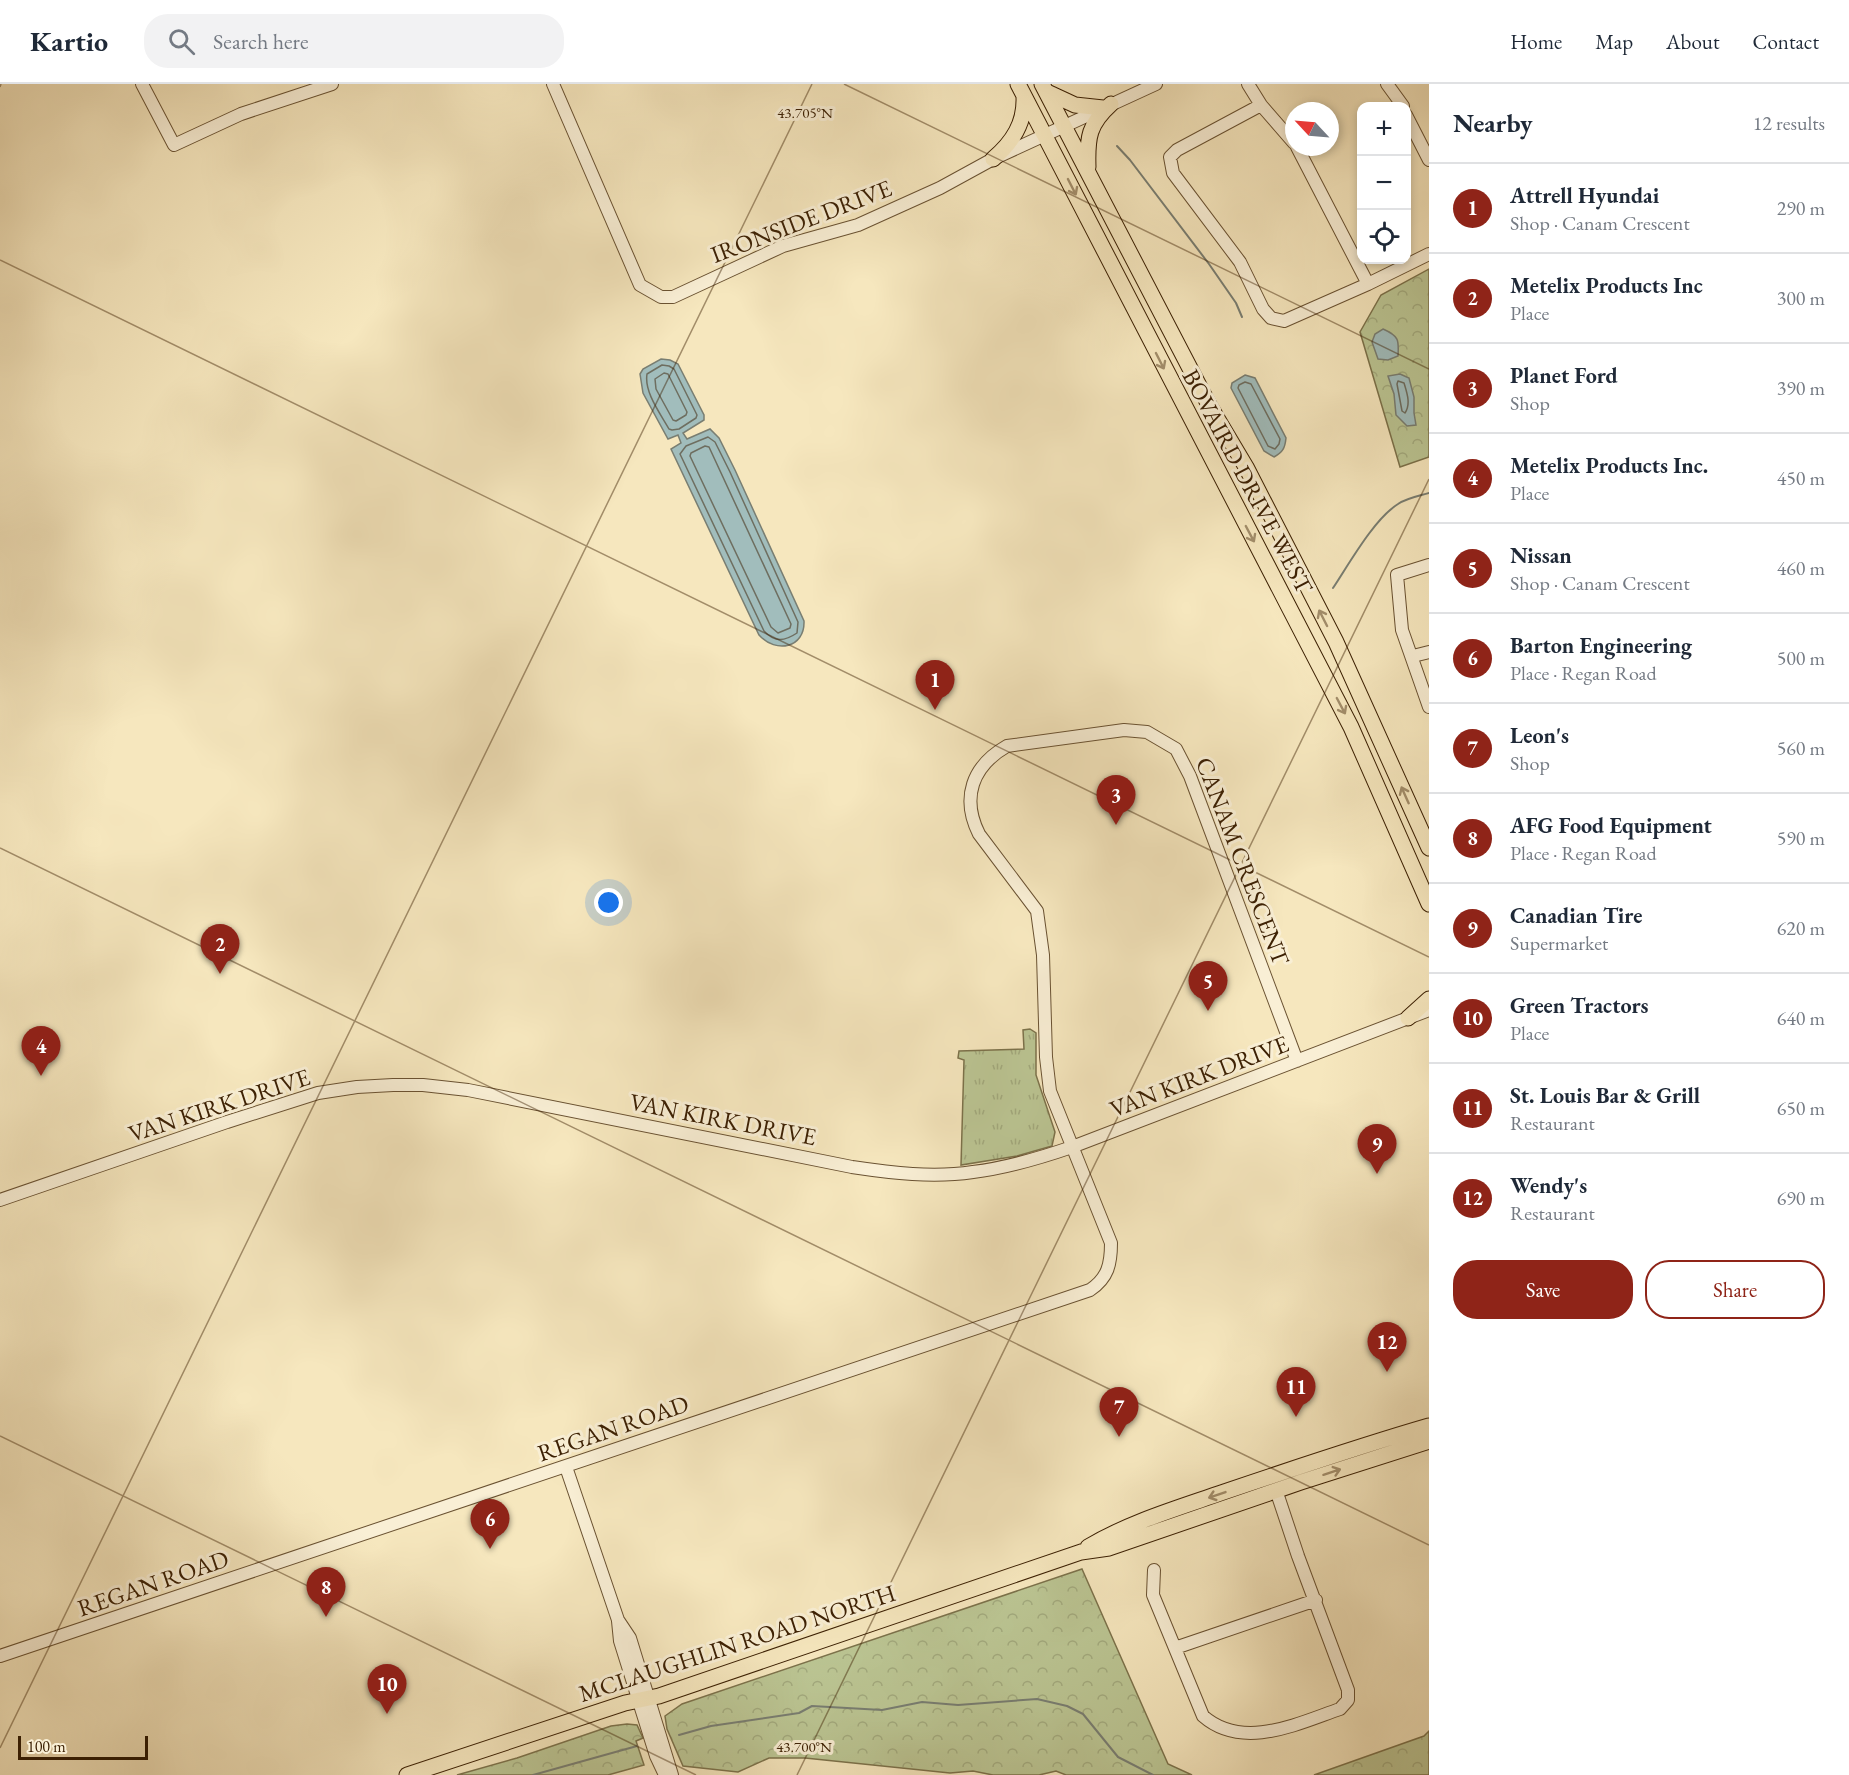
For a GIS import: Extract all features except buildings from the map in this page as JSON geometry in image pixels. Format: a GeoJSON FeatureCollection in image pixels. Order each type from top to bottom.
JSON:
{"type":"FeatureCollection","features":[{"type":"Feature","properties":{"kind":"main road"},"geometry":{"type":"LineString","coordinates":[[1044,87],[1075,105],[1107,106]]}},
{"type":"Feature","properties":{"kind":"main road","name":"BOVAIRD DRIVE WEST"},"geometry":{"type":"LineString","coordinates":[[1044,87],[1208,403],[1246,467],[1336,642],[1429,848]]}},
{"type":"Feature","properties":{"kind":"main road"},"geometry":{"type":"LineString","coordinates":[[993,159],[1007,147],[1019,128],[1025,109],[1021,91]]}},
{"type":"Feature","properties":{"kind":"main road","name":"BOVAIRD DRIVE WEST"},"geometry":{"type":"LineString","coordinates":[[1021,91],[1351,727],[1429,903]]}},
{"type":"Feature","properties":{"kind":"main road"},"geometry":{"type":"LineString","coordinates":[[1089,173],[1087,145],[1091,129],[1107,106]]}},
{"type":"Feature","properties":{"kind":"main road"},"geometry":{"type":"LineString","coordinates":[[1408,1018],[1428,1008]]}},
{"type":"Feature","properties":{"kind":"main road"},"geometry":{"type":"LineString","coordinates":[[1422,1444],[1429,1427]]}},
{"type":"Feature","properties":{"kind":"main road","name":"MCLAUGHLIN ROAD NORTH"},"geometry":{"type":"LineString","coordinates":[[1081,1552],[1107,1536],[1167,1512],[1339,1453],[1429,1427]]}},
{"type":"Feature","properties":{"kind":"main road","name":"MCLAUGHLIN ROAD NORTH"},"geometry":{"type":"LineString","coordinates":[[407,1775],[644,1699],[1081,1552],[1110,1548],[1276,1490],[1422,1444]]}},
{"type":"Feature","properties":{"kind":"street"},"geometry":{"type":"LineString","coordinates":[[142,84],[174,145],[241,114],[332,84]]}},
{"type":"Feature","properties":{"kind":"street","name":"IRONSIDE DRIVE"},"geometry":{"type":"LineString","coordinates":[[553,84],[640,285],[661,297],[673,297],[783,246],[858,225],[940,188],[993,159],[1156,84]]}},
{"type":"Feature","properties":{"kind":"street"},"geometry":{"type":"LineString","coordinates":[[1248,84],[1261,105],[1285,133]]}},
{"type":"Feature","properties":{"kind":"street"},"geometry":{"type":"LineString","coordinates":[[1387,84],[1399,102]]}},
{"type":"Feature","properties":{"kind":"street"},"geometry":{"type":"LineString","coordinates":[[1261,105],[1177,150],[1170,157],[1173,173],[1240,262],[1263,309],[1271,318],[1284,321],[1429,254]]}},
{"type":"Feature","properties":{"kind":"street"},"geometry":{"type":"LineString","coordinates":[[1411,123],[1429,160]]}},
{"type":"Feature","properties":{"kind":"street"},"geometry":{"type":"LineString","coordinates":[[1302,156],[1368,284]]}},
{"type":"Feature","properties":{"kind":"street"},"geometry":{"type":"LineString","coordinates":[[1429,565],[1397,575],[1402,630],[1429,707]]}},
{"type":"Feature","properties":{"kind":"street"},"geometry":{"type":"LineString","coordinates":[[1413,656],[1429,652]]}},
{"type":"Feature","properties":{"kind":"street","name":"CANAM CRESCENT"},"geometry":{"type":"LineString","coordinates":[[1072,1147],[1050,1091],[1046,1057],[1043,955],[1037,911],[979,834],[973,821],[969,800],[976,776],[993,755],[1007,747],[1124,730],[1147,732],[1176,749],[1190,776],[1297,1061]]}},
{"type":"Feature","properties":{"kind":"street","name":"VAN KIRK DRIVE"},"geometry":{"type":"LineString","coordinates":[[0,1200],[301,1098],[357,1087],[423,1084],[468,1090],[852,1167],[892,1173],[971,1173],[1025,1162],[1072,1147],[1408,1018]]}},
{"type":"Feature","properties":{"kind":"street","name":"REGAN ROAD"},"geometry":{"type":"LineString","coordinates":[[0,1656],[1090,1290],[1107,1274],[1111,1260],[1111,1243],[1072,1147]]}},
{"type":"Feature","properties":{"kind":"street"},"geometry":{"type":"LineString","coordinates":[[566,1467],[618,1620],[620,1641],[672,1775]]}},
{"type":"Feature","properties":{"kind":"street"},"geometry":{"type":"LineString","coordinates":[[1154,1570],[1153,1595],[1203,1716],[1209,1721],[1234,1731],[1262,1734],[1340,1709],[1348,1700],[1348,1690],[1276,1490]]}},
{"type":"Feature","properties":{"kind":"street"},"geometry":{"type":"LineString","coordinates":[[1175,1648],[1316,1600]]}},
{"type":"Feature","properties":{"kind":"street"},"geometry":{"type":"LineString","coordinates":[[644,1699],[656,1756],[665,1775]]}},
{"type":"Feature","properties":{"kind":"green space"},"geometry":{"type":"Polygon","coordinates":[[[1429,269],[1429,457],[1400,467],[1360,332],[1381,295],[1429,269]]]}},
{"type":"Feature","properties":{"kind":"green space"},"geometry":{"type":"Polygon","coordinates":[[[1030,1029],[1036,1033],[1036,1075],[1055,1132],[1052,1146],[1017,1156],[961,1165],[964,1060],[958,1058],[959,1051],[1024,1049],[1023,1030],[1030,1029]]]}},
{"type":"Feature","properties":{"kind":"green space"},"geometry":{"type":"Polygon","coordinates":[[[1082,1569],[1168,1764],[1192,1775],[1066,1775],[1056,1771],[1039,1775],[993,1775],[973,1771],[950,1773],[805,1758],[769,1758],[738,1772],[683,1766],[667,1729],[665,1716],[682,1704],[1082,1569]]]}},
{"type":"Feature","properties":{"kind":"green space"},"geometry":{"type":"Polygon","coordinates":[[[637,1725],[643,1738],[636,1741],[644,1765],[608,1775],[457,1775],[517,1758],[611,1726],[637,1725]]]}},
{"type":"Feature","properties":{"kind":"green space"},"geometry":{"type":"Polygon","coordinates":[[[1429,1731],[1429,1775],[1314,1775],[1424,1736],[1429,1731]]]}},
{"type":"Feature","properties":{"kind":"water"},"geometry":{"type":"Polygon","coordinates":[[[1383,329],[1395,336],[1398,342],[1398,356],[1388,360],[1378,359],[1372,342],[1375,334],[1383,329]]]}},
{"type":"Feature","properties":{"kind":"water"},"geometry":{"type":"Polygon","coordinates":[[[661,359],[678,364],[704,415],[704,420],[683,433],[687,439],[710,429],[719,438],[735,470],[804,621],[800,637],[795,642],[781,646],[773,645],[759,635],[671,449],[681,443],[678,435],[668,439],[643,393],[640,374],[643,369],[661,359]]]}},
{"type":"Feature","properties":{"kind":"water"},"geometry":{"type":"Polygon","coordinates":[[[1400,374],[1409,378],[1414,397],[1416,425],[1407,426],[1396,415],[1394,394],[1388,376],[1400,374]]]}},
{"type":"Feature","properties":{"kind":"water"},"geometry":{"type":"Polygon","coordinates":[[[1245,375],[1255,378],[1286,438],[1283,449],[1274,457],[1264,451],[1231,388],[1232,383],[1245,375]]]}},
{"type":"Feature","properties":{"kind":"waterway"},"geometry":{"type":"LineString","coordinates":[[1117,146],[1209,264],[1236,303],[1242,317]]}},
{"type":"Feature","properties":{"kind":"waterway"},"geometry":{"type":"LineString","coordinates":[[1333,588],[1362,543],[1389,511],[1405,500],[1429,493]]}},
{"type":"Feature","properties":{"kind":"waterway"},"geometry":{"type":"LineString","coordinates":[[679,1735],[711,1726],[799,1713],[812,1706],[882,1710],[922,1702],[958,1705],[1037,1699],[1067,1706],[1083,1714],[1118,1757],[1153,1775]]}},
{"type":"Feature","properties":{"kind":"waterway"},"geometry":{"type":"LineString","coordinates":[[533,1775],[637,1746]]}},
{"type":"Feature","properties":{"kind":"place","name":"Attrell Hyundai"},"geometry":{"type":"Point","coordinates":[935,710]}},
{"type":"Feature","properties":{"kind":"place","name":"Planet Ford"},"geometry":{"type":"Point","coordinates":[1116,825]}},
{"type":"Feature","properties":{"kind":"place","name":"Metelix Products Inc"},"geometry":{"type":"Point","coordinates":[220,974]}},
{"type":"Feature","properties":{"kind":"place","name":"Nissan"},"geometry":{"type":"Point","coordinates":[1208,1011]}},
{"type":"Feature","properties":{"kind":"place","name":"Metelix Products Inc."},"geometry":{"type":"Point","coordinates":[41,1076]}},
{"type":"Feature","properties":{"kind":"place","name":"Canadian Tire"},"geometry":{"type":"Point","coordinates":[1377,1174]}},
{"type":"Feature","properties":{"kind":"place","name":"Wendy's"},"geometry":{"type":"Point","coordinates":[1387,1372]}},
{"type":"Feature","properties":{"kind":"place","name":"St. Louis Bar & Grill"},"geometry":{"type":"Point","coordinates":[1296,1417]}},
{"type":"Feature","properties":{"kind":"place","name":"Leon's"},"geometry":{"type":"Point","coordinates":[1119,1437]}},
{"type":"Feature","properties":{"kind":"place","name":"Barton Engineering"},"geometry":{"type":"Point","coordinates":[490,1549]}},
{"type":"Feature","properties":{"kind":"place","name":"AFG Food Equipment"},"geometry":{"type":"Point","coordinates":[326,1617]}},
{"type":"Feature","properties":{"kind":"place","name":"Green Tractors"},"geometry":{"type":"Point","coordinates":[387,1714]}}]}
